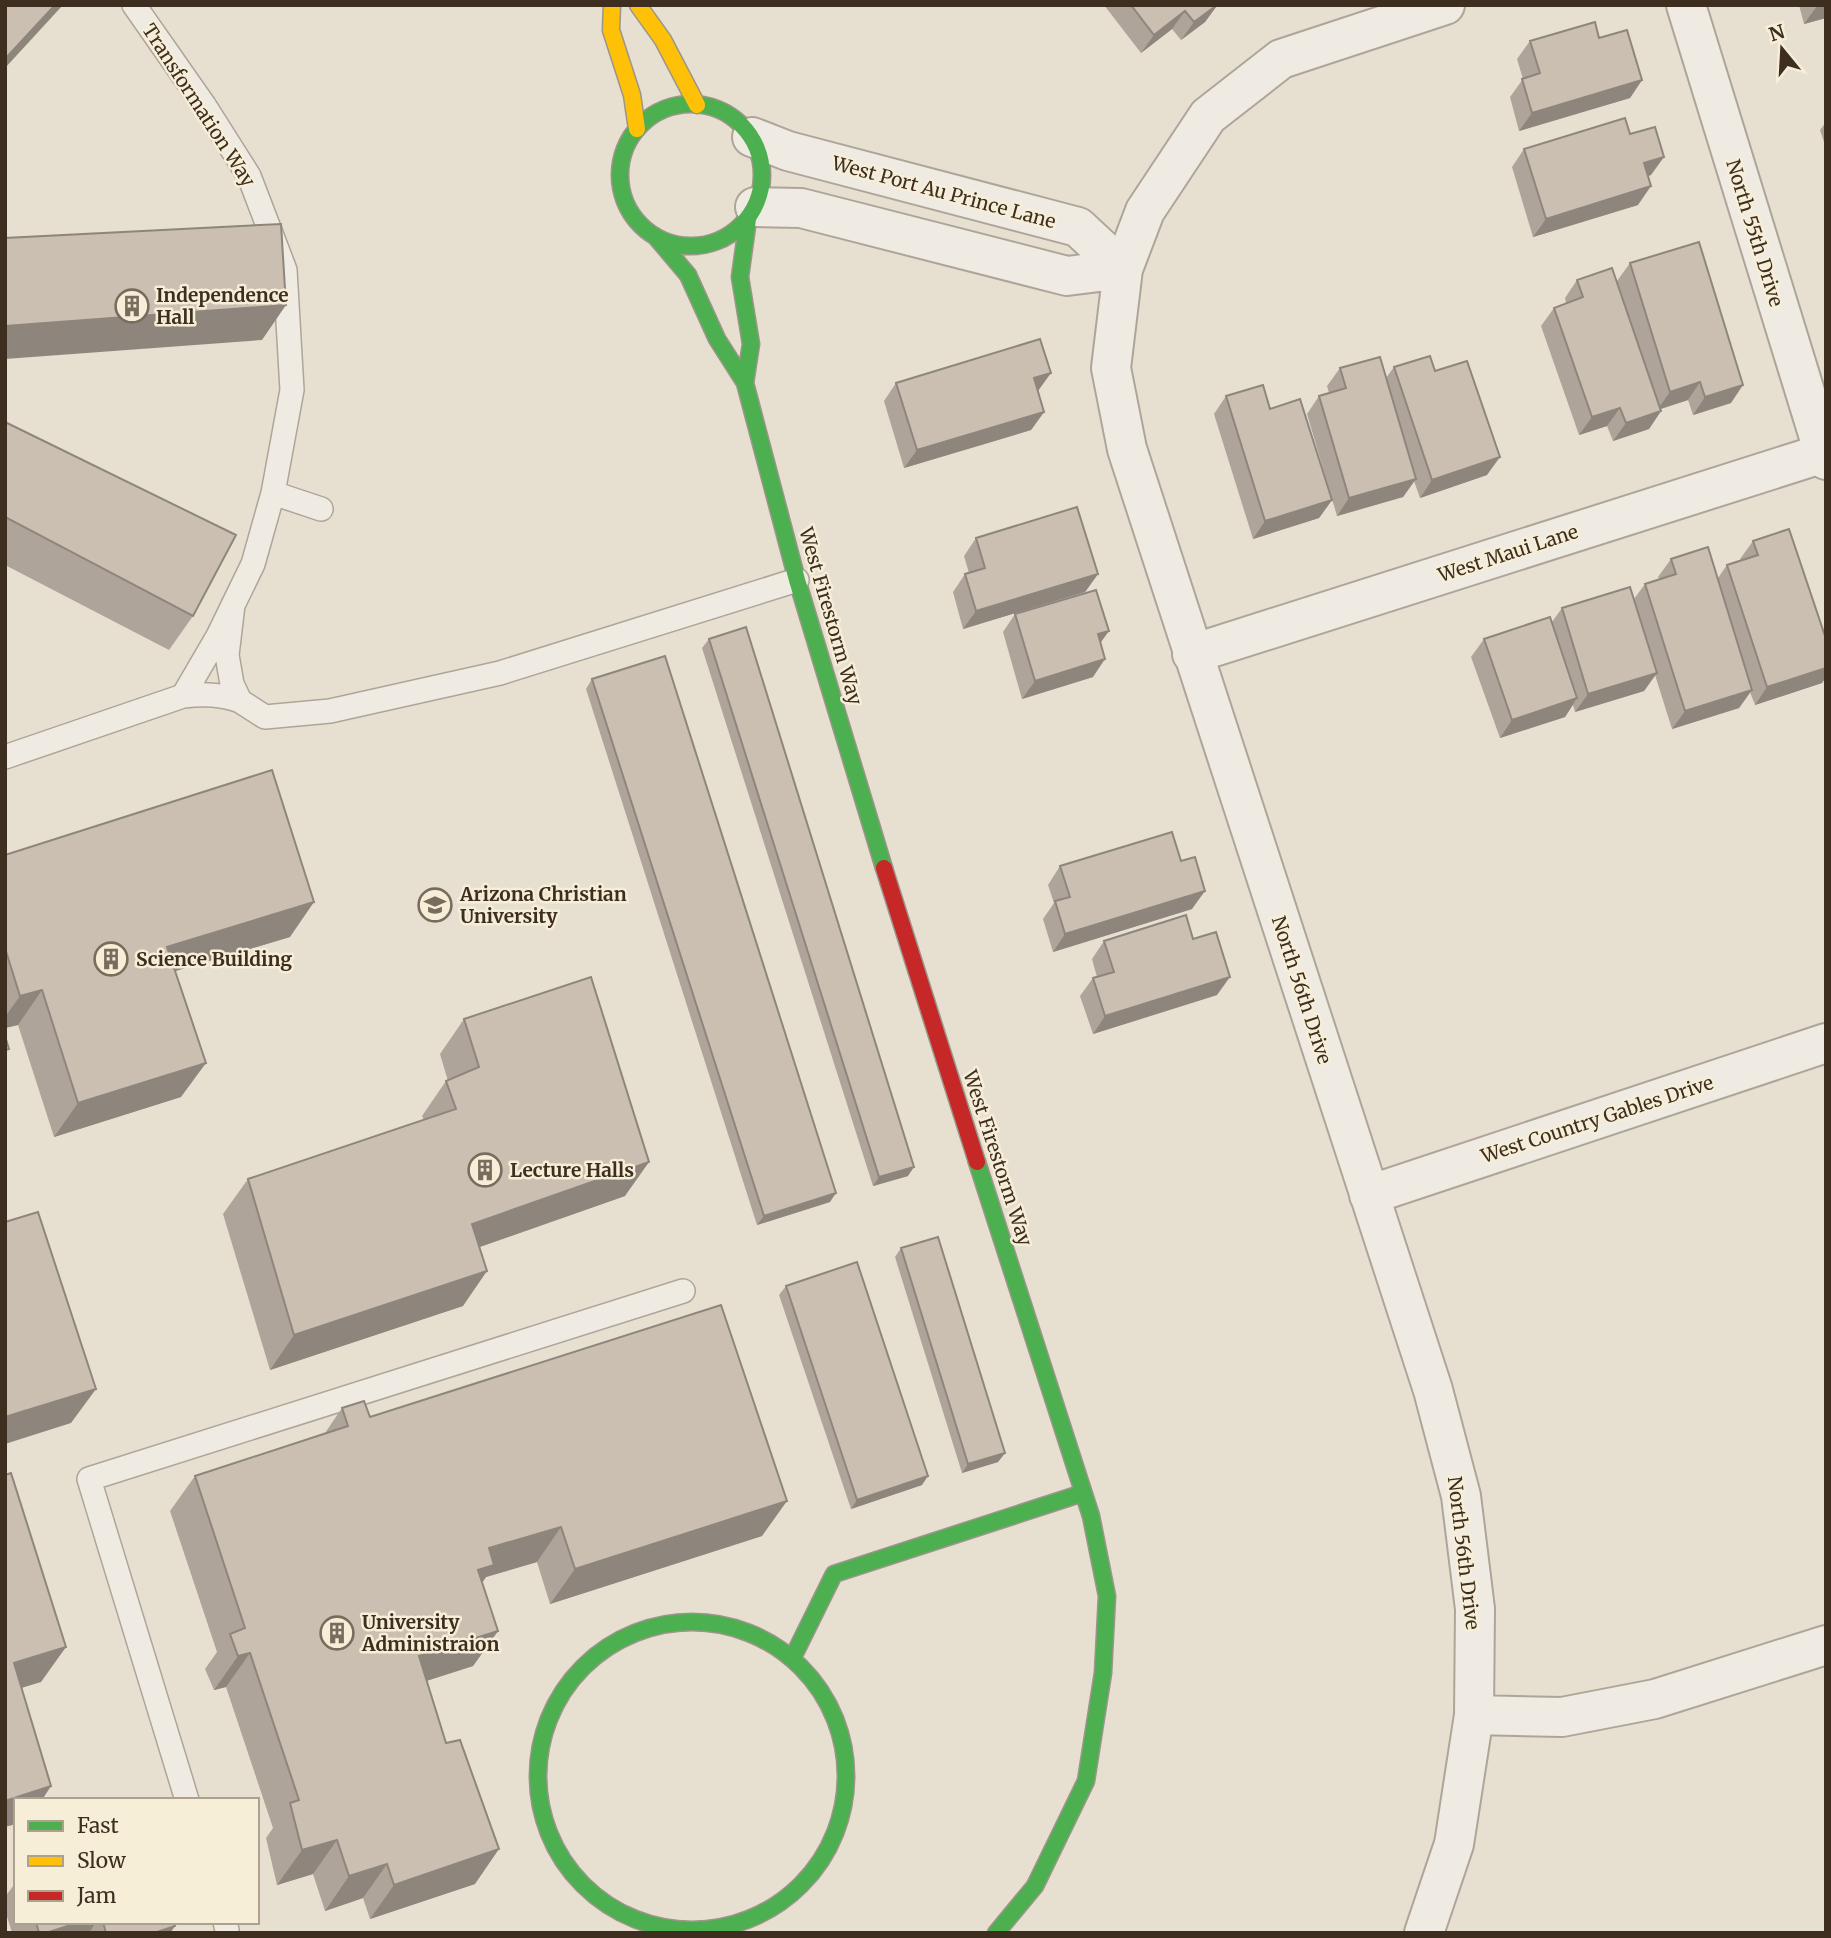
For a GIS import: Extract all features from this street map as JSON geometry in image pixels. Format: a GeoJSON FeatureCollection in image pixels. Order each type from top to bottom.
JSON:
{"type":"FeatureCollection","features":[{"type":"Feature","properties":{"kind":"street"},"geometry":{"type":"LineString","coordinates":[[612,5],[611,30],[632,95],[637,129]]}},
{"type":"Feature","properties":{"kind":"street"},"geometry":{"type":"LineString","coordinates":[[638,5],[660,37],[696,105]]}},
{"type":"Feature","properties":{"kind":"street"},"geometry":{"type":"LineString","coordinates":[[751,213],[801,208],[1067,276],[1123,269],[1145,211],[1208,116],[1281,59],[1445,5]]}},
{"type":"Feature","properties":{"kind":"street","name":"North 55th Drive"},"geometry":{"type":"LineString","coordinates":[[1686,5],[1825,456]]}},
{"type":"Feature","properties":{"kind":"street"},"geometry":{"type":"LineString","coordinates":[[685,103],[696,105],[709,105],[731,115],[752,136],[759,151],[763,175],[760,198],[731,236],[708,245],[684,247],[661,241],[641,227],[627,208],[620,186],[620,163],[628,141],[643,122],[663,109],[685,103]]}},
{"type":"Feature","properties":{"kind":"street","name":"West Port Au Prince Lane"},"geometry":{"type":"LineString","coordinates":[[752,136],[788,152],[1078,227],[1123,269]]}},
{"type":"Feature","properties":{"kind":"street"},"geometry":{"type":"LineString","coordinates":[[940,244],[954,195]]}},
{"type":"Feature","properties":{"kind":"street","name":"West Firestorm Way"},"geometry":{"type":"LineString","coordinates":[[745,383],[751,344],[740,277],[751,213]]}},
{"type":"Feature","properties":{"kind":"street","name":"West Firestorm Way"},"geometry":{"type":"LineString","coordinates":[[655,236],[688,275],[717,340],[745,383],[797,580],[899,918],[1091,1516],[1107,1595],[1102,1673],[1086,1781],[1035,1886],[996,1933]]}},
{"type":"Feature","properties":{"kind":"street","name":"North 56th Drive"},"geometry":{"type":"LineString","coordinates":[[1123,269],[1111,368],[1127,449],[1433,1390],[1461,1496],[1475,1609],[1474,1715],[1454,1844],[1424,1933]]}},
{"type":"Feature","properties":{"kind":"street","name":"West Maui Lane"},"geometry":{"type":"LineString","coordinates":[[1192,654],[1825,456]]}},
{"type":"Feature","properties":{"kind":"street","name":"West Country Gables Drive"},"geometry":{"type":"LineString","coordinates":[[1369,1195],[1826,1043]]}},
{"type":"Feature","properties":{"kind":"street"},"geometry":{"type":"LineString","coordinates":[[793,1657],[834,1574],[1083,1493]]}},
{"type":"Feature","properties":{"kind":"street"},"geometry":{"type":"LineString","coordinates":[[693,1620],[747,1630],[793,1657],[828,1698],[846,1752],[845,1806],[826,1856],[790,1897],[743,1923],[688,1931],[633,1927],[589,1893],[555,1850],[538,1800],[540,1745],[559,1695],[596,1654],[643,1629],[693,1620]]}},
{"type":"Feature","properties":{"kind":"street"},"geometry":{"type":"LineString","coordinates":[[1474,1715],[1562,1717],[1656,1699],[1826,1644]]}},
{"type":"Feature","properties":{"kind":"lane","name":"Transformation Way"},"geometry":{"type":"LineString","coordinates":[[134,5],[204,105],[249,176],[285,270],[292,390],[273,493],[253,564],[218,636],[183,696]]}},
{"type":"Feature","properties":{"kind":"lane"},"geometry":{"type":"LineString","coordinates":[[273,493],[321,509]]}},
{"type":"Feature","properties":{"kind":"lane"},"geometry":{"type":"LineString","coordinates":[[5,757],[183,696],[206,694],[229,697],[265,717],[330,710],[500,673],[797,580]]}},
{"type":"Feature","properties":{"kind":"lane"},"geometry":{"type":"LineString","coordinates":[[233,605],[227,655],[232,684],[240,701]]}},
{"type":"Feature","properties":{"kind":"lane"},"geometry":{"type":"LineString","coordinates":[[186,1798],[89,1479],[683,1291]]}},
{"type":"Feature","properties":{"kind":"building"},"geometry":{"type":"Polygon","coordinates":[[[5,5],[55,5],[5,59],[5,5]]]}},
{"type":"Feature","properties":{"kind":"building"},"geometry":{"type":"Polygon","coordinates":[[[1131,5],[1217,5],[1194,22],[1185,11],[1154,35],[1131,5]]]}},
{"type":"Feature","properties":{"kind":"building"},"geometry":{"type":"Polygon","coordinates":[[[1595,22],[1599,38],[1627,30],[1642,80],[1532,113],[1522,79],[1540,73],[1530,41],[1595,22]]]}},
{"type":"Feature","properties":{"kind":"building"},"geometry":{"type":"Polygon","coordinates":[[[1625,118],[1630,134],[1655,127],[1664,157],[1644,163],[1651,186],[1546,219],[1524,149],[1625,118]]]}},
{"type":"Feature","properties":{"kind":"building"},"geometry":{"type":"Polygon","coordinates":[[[281,224],[286,305],[5,326],[5,238],[281,224]]]}},
{"type":"Feature","properties":{"kind":"building"},"geometry":{"type":"Polygon","coordinates":[[[1699,242],[1743,385],[1705,397],[1700,382],[1670,392],[1630,263],[1699,242]]]}},
{"type":"Feature","properties":{"kind":"building"},"geometry":{"type":"Polygon","coordinates":[[[1612,268],[1661,411],[1626,423],[1620,408],[1592,417],[1554,308],[1583,297],[1577,280],[1612,268]]]}},
{"type":"Feature","properties":{"kind":"building"},"geometry":{"type":"Polygon","coordinates":[[[1040,339],[1051,373],[1034,378],[1044,412],[917,450],[896,383],[1040,339]]]}},
{"type":"Feature","properties":{"kind":"building"},"geometry":{"type":"Polygon","coordinates":[[[1430,356],[1435,371],[1467,361],[1500,457],[1432,480],[1394,367],[1430,356]]]}},
{"type":"Feature","properties":{"kind":"building"},"geometry":{"type":"Polygon","coordinates":[[[1380,357],[1416,479],[1349,498],[1319,396],[1346,388],[1340,368],[1380,357]]]}},
{"type":"Feature","properties":{"kind":"building"},"geometry":{"type":"Polygon","coordinates":[[[1263,385],[1270,409],[1300,399],[1332,500],[1265,521],[1226,396],[1263,385]]]}},
{"type":"Feature","properties":{"kind":"building"},"geometry":{"type":"Polygon","coordinates":[[[5,422],[236,535],[193,616],[5,517],[5,422]]]}},
{"type":"Feature","properties":{"kind":"building"},"geometry":{"type":"Polygon","coordinates":[[[1077,507],[1098,574],[976,611],[965,574],[985,568],[976,538],[1077,507]]]}},
{"type":"Feature","properties":{"kind":"building"},"geometry":{"type":"Polygon","coordinates":[[[1789,529],[1826,639],[1826,668],[1767,687],[1727,565],[1758,555],[1753,541],[1789,529]]]}},
{"type":"Feature","properties":{"kind":"building"},"geometry":{"type":"Polygon","coordinates":[[[1708,547],[1752,690],[1685,711],[1645,584],[1676,574],[1671,559],[1708,547]]]}},
{"type":"Feature","properties":{"kind":"building"},"geometry":{"type":"Polygon","coordinates":[[[1630,587],[1657,673],[1588,694],[1562,608],[1630,587]]]}},
{"type":"Feature","properties":{"kind":"building"},"geometry":{"type":"Polygon","coordinates":[[[1096,590],[1109,631],[1098,634],[1105,659],[1035,681],[1015,614],[1096,590]]]}},
{"type":"Feature","properties":{"kind":"building"},"geometry":{"type":"Polygon","coordinates":[[[1550,617],[1577,698],[1512,720],[1484,639],[1550,617]]]}},
{"type":"Feature","properties":{"kind":"building"},"geometry":{"type":"Polygon","coordinates":[[[746,627],[914,1167],[879,1177],[709,639],[746,627]]]}},
{"type":"Feature","properties":{"kind":"building"},"geometry":{"type":"Polygon","coordinates":[[[665,656],[836,1193],[764,1216],[592,679],[665,656]]]}},
{"type":"Feature","properties":{"kind":"building","name":"Science Building"},"geometry":{"type":"Polygon","coordinates":[[[272,770],[314,902],[167,947],[206,1063],[78,1103],[42,990],[20,996],[5,948],[5,855],[272,770]]]}},
{"type":"Feature","properties":{"kind":"building"},"geometry":{"type":"Polygon","coordinates":[[[1172,832],[1181,861],[1195,857],[1205,891],[1065,934],[1055,901],[1070,897],[1060,866],[1172,832]]]}},
{"type":"Feature","properties":{"kind":"building"},"geometry":{"type":"Polygon","coordinates":[[[1186,915],[1193,939],[1216,932],[1230,977],[1105,1016],[1093,978],[1114,972],[1104,941],[1186,915]]]}},
{"type":"Feature","properties":{"kind":"building","name":"Lecture Halls"},"geometry":{"type":"Polygon","coordinates":[[[591,977],[649,1162],[472,1224],[487,1271],[294,1335],[248,1179],[456,1109],[446,1081],[479,1067],[464,1019],[591,977]]]}},
{"type":"Feature","properties":{"kind":"building"},"geometry":{"type":"Polygon","coordinates":[[[38,1212],[96,1389],[5,1417],[5,1222],[38,1212]]]}},
{"type":"Feature","properties":{"kind":"building"},"geometry":{"type":"Polygon","coordinates":[[[938,1237],[1005,1453],[968,1464],[901,1248],[938,1237]]]}},
{"type":"Feature","properties":{"kind":"building"},"geometry":{"type":"Polygon","coordinates":[[[857,1262],[928,1476],[857,1500],[786,1286],[857,1262]]]}},
{"type":"Feature","properties":{"kind":"building","name":"University Administraion"},"geometry":{"type":"Polygon","coordinates":[[[721,1305],[787,1501],[575,1569],[561,1527],[489,1548],[494,1565],[478,1570],[498,1631],[419,1656],[446,1743],[460,1740],[499,1849],[394,1885],[387,1864],[349,1876],[337,1840],[302,1850],[290,1803],[299,1800],[250,1653],[238,1656],[230,1634],[245,1628],[195,1476],[348,1426],[342,1408],[364,1401],[370,1417],[721,1305]]]}},
{"type":"Feature","properties":{"kind":"building"},"geometry":{"type":"Polygon","coordinates":[[[11,1473],[66,1647],[14,1663],[51,1786],[5,1801],[5,1475],[11,1473]]]}},
{"type":"Feature","properties":{"kind":"building"},"geometry":{"type":"Polygon","coordinates":[[[37,1924],[74,1924],[46,1933],[39,1933],[37,1924]]]}},
{"type":"Feature","properties":{"kind":"building"},"geometry":{"type":"Polygon","coordinates":[[[104,1924],[175,1926],[154,1933],[106,1933],[104,1924]]]}},
{"type":"Feature","properties":{"kind":"traffic: fast"},"geometry":{"type":"LineString","coordinates":[[691,104],[718,109],[742,124],[757,148],[762,175],[757,202],[742,226],[718,241],[691,246],[664,241],[640,226],[625,202],[620,175],[625,148],[640,124],[664,109],[691,104]]}},
{"type":"Feature","properties":{"kind":"traffic: fast"},"geometry":{"type":"LineString","coordinates":[[745,383],[751,344],[740,277],[748,219]]}},
{"type":"Feature","properties":{"kind":"traffic: fast"},"geometry":{"type":"LineString","coordinates":[[655,236],[688,275],[717,339],[745,383],[797,580],[884,868]]}},
{"type":"Feature","properties":{"kind":"traffic: fast"},"geometry":{"type":"LineString","coordinates":[[977,1162],[1091,1516],[1107,1596],[1103,1673],[1086,1781],[1035,1886],[996,1933]]}},
{"type":"Feature","properties":{"kind":"traffic: fast"},"geometry":{"type":"LineString","coordinates":[[793,1657],[834,1574],[1083,1493]]}},
{"type":"Feature","properties":{"kind":"traffic: fast"},"geometry":{"type":"LineString","coordinates":[[692,1622],[722,1625],[751,1634],[778,1648],[801,1667],[820,1690],[834,1717],[843,1746],[846,1776],[843,1806],[834,1835],[820,1862],[801,1885],[778,1904],[751,1918],[722,1927],[692,1930],[662,1927],[633,1918],[606,1904],[583,1885],[564,1862],[550,1835],[541,1806],[538,1776],[541,1746],[550,1717],[564,1690],[583,1667],[606,1648],[633,1634],[662,1625],[692,1622]]}},
{"type":"Feature","properties":{"kind":"traffic: slow"},"geometry":{"type":"LineString","coordinates":[[612,5],[611,30],[632,95],[637,129]]}},
{"type":"Feature","properties":{"kind":"traffic: slow"},"geometry":{"type":"LineString","coordinates":[[638,5],[663,40],[697,105]]}},
{"type":"Feature","properties":{"kind":"traffic: jam"},"geometry":{"type":"LineString","coordinates":[[884,868],[977,1162]]}},
{"type":"Feature","properties":{"kind":"place","name":"Independence Hall"},"geometry":{"type":"Point","coordinates":[132,306]}},
{"type":"Feature","properties":{"kind":"place","name":"Arizona Christian University"},"geometry":{"type":"Point","coordinates":[435,905]}},
{"type":"Feature","properties":{"kind":"place","name":"Science Building"},"geometry":{"type":"Point","coordinates":[111,959]}},
{"type":"Feature","properties":{"kind":"place","name":"Lecture Halls"},"geometry":{"type":"Point","coordinates":[485,1170]}},
{"type":"Feature","properties":{"kind":"place","name":"University Administraion"},"geometry":{"type":"Point","coordinates":[337,1633]}}]}
